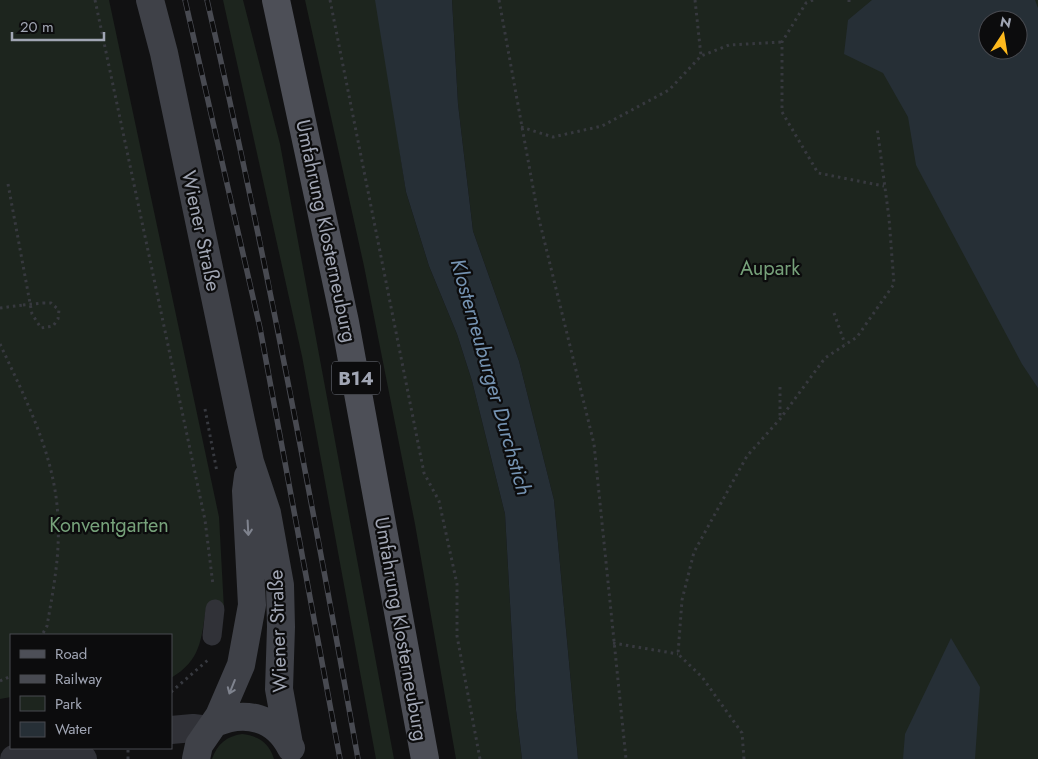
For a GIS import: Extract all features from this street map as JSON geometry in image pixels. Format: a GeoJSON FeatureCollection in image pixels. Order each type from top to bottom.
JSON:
{"type":"FeatureCollection","features":[{"type":"Feature","properties":{"kind":"main road","name":"Umfahrung Klosterneuburg"},"geometry":{"type":"LineString","coordinates":[[276,0],[345,322],[425,759]]}},
{"type":"Feature","properties":{"kind":"street","name":"Wiener Straße"},"geometry":{"type":"LineString","coordinates":[[150,0],[164,53],[250,462],[267,512],[280,585],[279,689],[292,751]]}},
{"type":"Feature","properties":{"kind":"street","name":"Wiener Straße"},"geometry":{"type":"LineString","coordinates":[[196,759],[199,745],[212,727],[241,665],[252,606],[246,491],[250,462]]}},
{"type":"Feature","properties":{"kind":"street","name":"Wiener Straße"},"geometry":{"type":"LineString","coordinates":[[212,727],[234,716],[255,717],[275,726],[292,751]]}},
{"type":"Feature","properties":{"kind":"street"},"geometry":{"type":"LineString","coordinates":[[172,730],[212,727]]}},
{"type":"Feature","properties":{"kind":"street"},"geometry":{"type":"LineString","coordinates":[[14,759],[75,754]]}},
{"type":"Feature","properties":{"kind":"street"},"geometry":{"type":"LineString","coordinates":[[0,758],[6,759]]}},
{"type":"Feature","properties":{"kind":"lane"},"geometry":{"type":"LineString","coordinates":[[212,636],[215,609]]}},
{"type":"Feature","properties":{"kind":"path"},"geometry":{"type":"LineString","coordinates":[[95,0],[205,520],[215,609]]}},
{"type":"Feature","properties":{"kind":"path"},"geometry":{"type":"LineString","coordinates":[[330,0],[424,473],[439,501],[457,584],[456,636],[480,759]]}},
{"type":"Feature","properties":{"kind":"path"},"geometry":{"type":"LineString","coordinates":[[499,0],[538,215],[594,444],[626,759]]}},
{"type":"Feature","properties":{"kind":"path"},"geometry":{"type":"LineString","coordinates":[[695,0],[701,56]]}},
{"type":"Feature","properties":{"kind":"path"},"geometry":{"type":"LineString","coordinates":[[813,0],[806,3],[782,42],[782,112],[818,174],[884,186]]}},
{"type":"Feature","properties":{"kind":"path"},"geometry":{"type":"LineString","coordinates":[[522,127],[553,137],[602,126],[669,90],[701,56],[729,45],[782,42]]}},
{"type":"Feature","properties":{"kind":"path"},"geometry":{"type":"LineString","coordinates":[[678,654],[682,600],[694,552],[747,456],[780,419],[825,358],[857,337],[894,284],[889,218],[877,127]]}},
{"type":"Feature","properties":{"kind":"path"},"geometry":{"type":"LineString","coordinates":[[0,308],[23,305],[43,303],[51,303],[59,310],[54,326],[41,328],[32,314],[8,184]]}},
{"type":"Feature","properties":{"kind":"path"},"geometry":{"type":"LineString","coordinates":[[834,313],[845,344]]}},
{"type":"Feature","properties":{"kind":"path"},"geometry":{"type":"LineString","coordinates":[[0,344],[30,407],[50,461],[57,509],[58,559],[47,626],[43,634]]}},
{"type":"Feature","properties":{"kind":"path"},"geometry":{"type":"LineString","coordinates":[[780,387],[780,419]]}},
{"type":"Feature","properties":{"kind":"path"},"geometry":{"type":"LineString","coordinates":[[204,404],[219,482]]}},
{"type":"Feature","properties":{"kind":"path"},"geometry":{"type":"LineString","coordinates":[[172,691],[207,661],[212,636]]}},
{"type":"Feature","properties":{"kind":"path"},"geometry":{"type":"LineString","coordinates":[[613,643],[678,654],[702,677],[742,733],[744,759]]}},
{"type":"Feature","properties":{"kind":"green space","name":"Konventgarten"},"geometry":{"type":"Polygon","coordinates":[[[0,0],[109,0],[219,517],[224,609],[206,608],[198,648],[188,664],[172,677],[172,634],[10,634],[10,697],[0,699],[0,0]]]}},
{"type":"Feature","properties":{"kind":"green space"},"geometry":{"type":"Polygon","coordinates":[[[223,0],[243,0],[280,144],[394,759],[376,759],[302,356],[223,0]]]}},
{"type":"Feature","properties":{"kind":"green space"},"geometry":{"type":"Polygon","coordinates":[[[305,0],[377,0],[406,192],[429,266],[457,334],[472,381],[505,514],[516,710],[522,759],[456,759],[415,524],[364,266],[305,0]]]}},
{"type":"Feature","properties":{"kind":"green space","name":"Aupark"},"geometry":{"type":"Polygon","coordinates":[[[452,0],[1038,0],[1038,759],[578,759],[554,500],[519,361],[473,231],[458,104],[452,0]]]}},
{"type":"Feature","properties":{"kind":"green space"},"geometry":{"type":"Polygon","coordinates":[[[242,734],[253,736],[262,741],[272,753],[274,759],[212,759],[223,742],[242,734]]]}},
{"type":"Feature","properties":{"kind":"water","name":"Klosterneuburger Durchstich"},"geometry":{"type":"Polygon","coordinates":[[[375,0],[452,0],[458,104],[473,231],[519,361],[554,500],[578,759],[522,759],[516,710],[505,514],[472,381],[457,334],[429,266],[406,192],[375,0]]]}},
{"type":"Feature","properties":{"kind":"water"},"geometry":{"type":"Polygon","coordinates":[[[872,0],[1035,0],[1038,8],[1038,388],[1022,364],[916,165],[908,117],[883,73],[844,54],[848,20],[872,0]]]}},
{"type":"Feature","properties":{"kind":"water"},"geometry":{"type":"Polygon","coordinates":[[[951,638],[980,687],[975,759],[903,759],[905,734],[951,638]]]}},
{"type":"Feature","properties":{"kind":"railway"},"geometry":{"type":"LineString","coordinates":[[185,0],[260,328],[340,759]]}},
{"type":"Feature","properties":{"kind":"railway"},"geometry":{"type":"LineString","coordinates":[[207,0],[249,189],[287,378],[358,759]]}}]}
